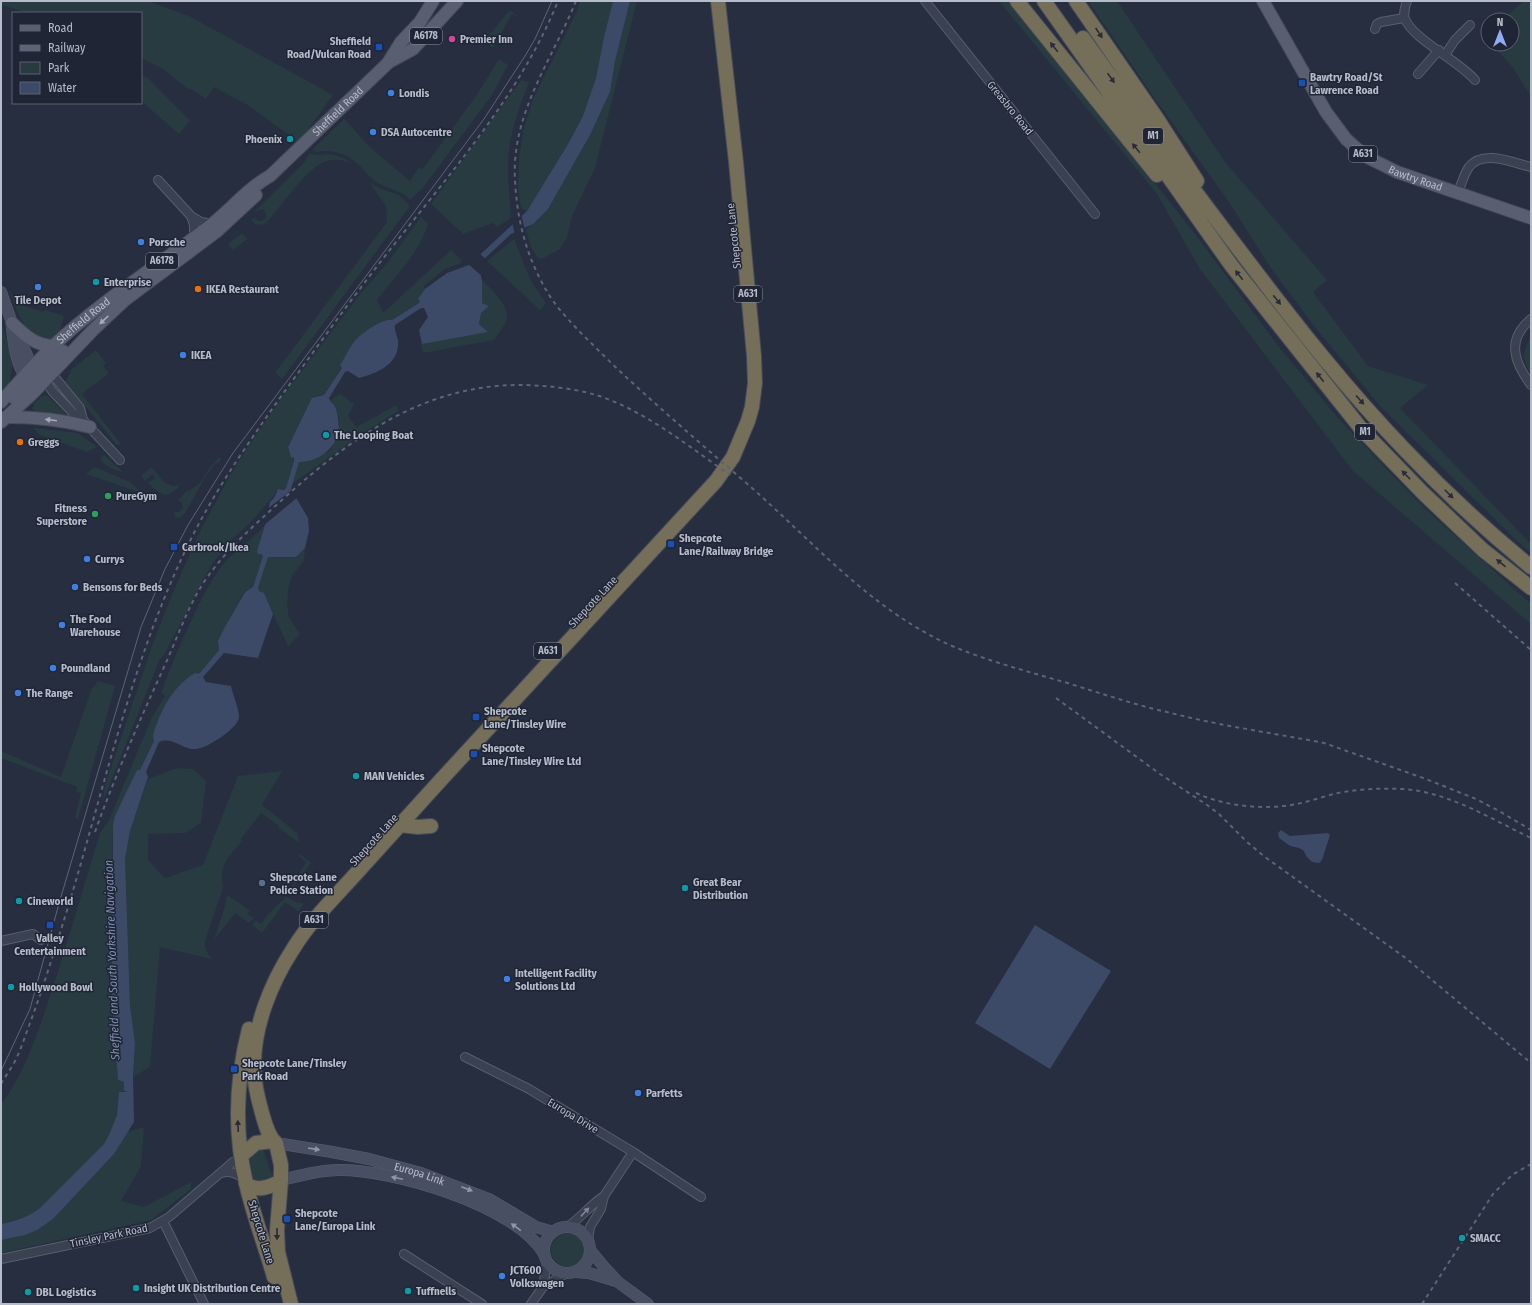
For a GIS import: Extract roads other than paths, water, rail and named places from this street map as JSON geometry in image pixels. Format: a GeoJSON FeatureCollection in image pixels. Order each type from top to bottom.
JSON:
{"type":"FeatureCollection","features":[{"type":"Feature","properties":{"kind":"highway","name":"Shepcote Lane"},"geometry":{"type":"LineString","coordinates":[[291,1304],[281,1286],[246,1182],[238,1132],[238,1098],[241,1070],[273,984],[302,934],[400,825],[410,806],[708,476],[723,455],[739,419],[744,396],[746,369],[710,1]]}},
{"type":"Feature","properties":{"kind":"highway","name":"Shepcote Lane"},"geometry":{"type":"LineString","coordinates":[[281,1304],[277,1242],[281,1165],[274,1142],[260,1108],[254,1069],[254,1032],[258,998],[270,971],[286,943],[309,912],[716,481],[733,457],[745,429],[752,407],[755,383],[754,356],[736,162],[718,1]]}},
{"type":"Feature","properties":{"kind":"highway"},"geometry":{"type":"LineString","coordinates":[[1017,1],[1192,217],[1223,253]]}},
{"type":"Feature","properties":{"kind":"highway","name":"M1"},"geometry":{"type":"LineString","coordinates":[[1044,1],[1223,253],[1363,430],[1423,493],[1483,550],[1531,588]]}},
{"type":"Feature","properties":{"kind":"highway","name":"M1"},"geometry":{"type":"LineString","coordinates":[[1055,1],[1176,166],[1348,387],[1406,451],[1457,501],[1531,567]]}},
{"type":"Feature","properties":{"kind":"highway","name":"M1"},"geometry":{"type":"LineString","coordinates":[[1076,1],[1158,120],[1254,268]]}},
{"type":"Feature","properties":{"kind":"highway"},"geometry":{"type":"LineString","coordinates":[[400,825],[418,827],[431,826]]}},
{"type":"Feature","properties":{"kind":"highway"},"geometry":{"type":"LineString","coordinates":[[238,1098],[255,1103],[260,1108]]}},
{"type":"Feature","properties":{"kind":"highway"},"geometry":{"type":"LineString","coordinates":[[242,1156],[256,1142],[274,1142]]}},
{"type":"Feature","properties":{"kind":"highway","name":"Shepcote Lane"},"geometry":{"type":"LineString","coordinates":[[246,1182],[252,1187],[264,1188],[281,1181]]}},
{"type":"Feature","properties":{"kind":"main road","name":"A6178"},"geometry":{"type":"LineString","coordinates":[[388,62],[401,42],[420,22],[433,1]]}},
{"type":"Feature","properties":{"kind":"main road","name":"A6178"},"geometry":{"type":"LineString","coordinates":[[388,62],[411,51],[457,1]]}},
{"type":"Feature","properties":{"kind":"main road","name":"Bawtry Road"},"geometry":{"type":"LineString","coordinates":[[1265,2],[1326,112],[1346,140],[1369,158],[1383,166],[1531,218]]}},
{"type":"Feature","properties":{"kind":"main road","name":"Sheffield Road"},"geometry":{"type":"LineString","coordinates":[[38,373],[53,346],[100,307],[213,224],[258,183],[270,176],[388,62]]}},
{"type":"Feature","properties":{"kind":"main road","name":"Sheffield Road"},"geometry":{"type":"LineString","coordinates":[[38,373],[92,331],[126,300],[216,232],[264,187],[270,176]]}},
{"type":"Feature","properties":{"kind":"main road"},"geometry":{"type":"LineString","coordinates":[[12,323],[26,336],[39,344],[53,346]]}},
{"type":"Feature","properties":{"kind":"main road","name":"A6178"},"geometry":{"type":"LineString","coordinates":[[3,416],[34,393],[38,373]]}},
{"type":"Feature","properties":{"kind":"main road","name":"A6178"},"geometry":{"type":"LineString","coordinates":[[1,402],[38,373]]}},
{"type":"Feature","properties":{"kind":"main road"},"geometry":{"type":"LineString","coordinates":[[38,373],[7,405],[3,416],[86,424]]}},
{"type":"Feature","properties":{"kind":"street","name":"Greasbro Road"},"geometry":{"type":"LineString","coordinates":[[925,1],[1095,214]]}},
{"type":"Feature","properties":{"kind":"street"},"geometry":{"type":"LineString","coordinates":[[1407,1],[1404,18],[1412,30],[1442,52],[1475,80]]}},
{"type":"Feature","properties":{"kind":"street"},"geometry":{"type":"LineString","coordinates":[[1375,29],[1377,24],[1381,22],[1404,18]]}},
{"type":"Feature","properties":{"kind":"street"},"geometry":{"type":"LineString","coordinates":[[1418,74],[1470,25]]}},
{"type":"Feature","properties":{"kind":"street"},"geometry":{"type":"LineString","coordinates":[[1458,193],[1469,167],[1482,159],[1496,159],[1531,167]]}},
{"type":"Feature","properties":{"kind":"street"},"geometry":{"type":"LineString","coordinates":[[158,180],[191,216],[201,222],[213,224]]}},
{"type":"Feature","properties":{"kind":"street"},"geometry":{"type":"LineString","coordinates":[[191,216],[194,225],[194,238]]}},
{"type":"Feature","properties":{"kind":"street"},"geometry":{"type":"LineString","coordinates":[[1,292],[12,323],[14,351],[18,364],[38,373],[53,392],[120,460]]}},
{"type":"Feature","properties":{"kind":"street"},"geometry":{"type":"LineString","coordinates":[[1531,319],[1521,329],[1516,341],[1515,349],[1518,365],[1531,385]]}},
{"type":"Feature","properties":{"kind":"street"},"geometry":{"type":"LineString","coordinates":[[1,941],[33,934],[41,940]]}},
{"type":"Feature","properties":{"kind":"street","name":"Europa Drive"},"geometry":{"type":"LineString","coordinates":[[465,1057],[529,1089],[633,1152],[701,1197]]}},
{"type":"Feature","properties":{"kind":"street","name":"Europa Link"},"geometry":{"type":"LineString","coordinates":[[274,1142],[369,1159],[421,1173],[484,1196],[499,1203],[536,1227],[553,1232]]}},
{"type":"Feature","properties":{"kind":"street"},"geometry":{"type":"LineString","coordinates":[[531,1304],[543,1287],[587,1263],[590,1227],[601,1209],[604,1196],[633,1152]]}},
{"type":"Feature","properties":{"kind":"street","name":"Tinsley Park Road"},"geometry":{"type":"LineString","coordinates":[[1,1259],[150,1228],[163,1221],[242,1156]]}},
{"type":"Feature","properties":{"kind":"street","name":"Europa Link"},"geometry":{"type":"LineString","coordinates":[[281,1181],[318,1171],[339,1170],[376,1173],[407,1180],[459,1196],[508,1221],[527,1234],[538,1244],[545,1258]]}},
{"type":"Feature","properties":{"kind":"street"},"geometry":{"type":"LineString","coordinates":[[221,1173],[233,1173],[246,1182]]}},
{"type":"Feature","properties":{"kind":"street"},"geometry":{"type":"LineString","coordinates":[[543,1287],[546,1241],[553,1232],[567,1227],[583,1215],[593,1203],[604,1196]]}},
{"type":"Feature","properties":{"kind":"street"},"geometry":{"type":"LineString","coordinates":[[163,1221],[204,1304]]}},
{"type":"Feature","properties":{"kind":"street"},"geometry":{"type":"LineString","coordinates":[[567,1227],[579,1230],[605,1268],[618,1282],[648,1304]]}},
{"type":"Feature","properties":{"kind":"street"},"geometry":{"type":"LineString","coordinates":[[404,1254],[482,1304]]}},
{"type":"Feature","properties":{"kind":"street"},"geometry":{"type":"LineString","coordinates":[[545,1258],[554,1270],[571,1273],[589,1273],[618,1282]]}},
{"type":"Feature","properties":{"kind":"water"},"geometry":{"type":"Polygon","coordinates":[[[613,1],[630,1],[615,61],[610,92],[590,135],[548,209],[533,224],[511,234],[483,260],[481,277],[482,303],[489,306],[481,313],[479,324],[488,332],[422,344],[419,330],[428,317],[424,308],[421,308],[395,325],[398,348],[392,361],[380,370],[359,378],[348,371],[345,372],[329,398],[337,412],[339,428],[334,443],[329,450],[316,459],[299,462],[291,489],[308,518],[309,531],[305,548],[296,557],[268,557],[258,588],[259,591],[264,593],[273,614],[258,658],[224,653],[203,677],[206,682],[231,686],[239,716],[238,720],[235,725],[224,735],[200,748],[191,749],[171,741],[159,742],[146,772],[148,777],[130,831],[125,859],[130,1006],[135,1043],[133,1077],[134,1122],[114,1154],[53,1219],[37,1230],[25,1235],[1,1240],[1,1224],[22,1218],[40,1208],[104,1144],[117,1115],[119,1092],[127,1092],[124,1091],[124,1082],[118,1080],[112,996],[113,826],[115,816],[137,770],[140,770],[154,741],[153,735],[166,703],[181,683],[195,673],[199,674],[219,650],[218,641],[226,625],[245,592],[253,587],[263,556],[258,554],[257,551],[270,502],[274,498],[278,489],[283,490],[286,488],[294,461],[288,447],[312,398],[324,395],[342,368],[340,365],[351,346],[360,336],[377,324],[392,320],[419,303],[420,301],[418,299],[425,289],[447,273],[469,265],[527,211],[568,144],[583,116],[596,78],[613,1]]]}},
{"type":"Feature","properties":{"kind":"water"},"geometry":{"type":"Polygon","coordinates":[[[1281,830],[1290,836],[1328,833],[1330,835],[1322,860],[1319,863],[1312,862],[1303,850],[1290,846],[1279,838],[1278,833],[1281,830]]]}},
{"type":"Feature","properties":{"kind":"water"},"geometry":{"type":"Polygon","coordinates":[[[1035,925],[1111,971],[1050,1069],[975,1023],[1035,925]]]}},
{"type":"Feature","properties":{"kind":"tram line"},"geometry":{"type":"LineString","coordinates":[[1,1071],[30,1009],[60,900],[141,627],[165,569],[188,525],[233,453],[484,119],[535,39],[552,1]]}},
{"type":"Feature","properties":{"kind":"railway"},"geometry":{"type":"LineString","coordinates":[[1,1084],[19,1053],[44,983],[80,868],[107,770],[137,672],[173,577],[195,531],[225,478],[282,395],[389,251],[460,162],[504,101],[524,69],[558,1]]}},
{"type":"Feature","properties":{"kind":"railway"},"geometry":{"type":"LineString","coordinates":[[576,1],[526,110],[519,132],[515,156],[515,180],[518,212],[525,242],[536,270],[557,307],[600,352],[650,399],[769,503],[817,549],[867,593],[922,631],[952,646],[1007,666],[1158,710],[1209,722],[1324,743],[1426,779],[1476,799],[1531,830]]}},
{"type":"Feature","properties":{"kind":"railway"},"geometry":{"type":"LineString","coordinates":[[95,832],[136,729],[187,613],[204,582],[222,558],[284,498],[313,473],[371,430],[402,413],[435,400],[468,390],[505,385],[556,387],[596,395],[631,410],[682,441],[730,475]]}},
{"type":"Feature","properties":{"kind":"railway"},"geometry":{"type":"LineString","coordinates":[[1455,583],[1531,650]]}},
{"type":"Feature","properties":{"kind":"railway"},"geometry":{"type":"LineString","coordinates":[[1056,698],[1160,774],[1219,814],[1247,842],[1265,857],[1407,959],[1531,1063]]}},
{"type":"Feature","properties":{"kind":"railway"},"geometry":{"type":"LineString","coordinates":[[1196,793],[1208,798],[1233,804],[1272,807],[1297,804],[1338,793],[1370,789],[1402,789],[1419,791],[1436,795],[1468,807],[1531,838]]}},
{"type":"Feature","properties":{"kind":"railway"},"geometry":{"type":"LineString","coordinates":[[1422,1304],[1493,1194],[1512,1175],[1531,1164]]}},
{"type":"Feature","properties":{"kind":"place","name":"Premier Inn"},"geometry":{"type":"Point","coordinates":[452,39]}},
{"type":"Feature","properties":{"kind":"place","name":"Sheffield Road/Vulcan Road"},"geometry":{"type":"Point","coordinates":[379,47]}},
{"type":"Feature","properties":{"kind":"place","name":"Bawtry Road/St Lawrence Road"},"geometry":{"type":"Point","coordinates":[1302,83]}},
{"type":"Feature","properties":{"kind":"place","name":"Londis"},"geometry":{"type":"Point","coordinates":[391,93]}},
{"type":"Feature","properties":{"kind":"place","name":"DSA Autocentre"},"geometry":{"type":"Point","coordinates":[373,132]}},
{"type":"Feature","properties":{"kind":"place","name":"Phoenix"},"geometry":{"type":"Point","coordinates":[290,139]}},
{"type":"Feature","properties":{"kind":"place","name":"Porsche"},"geometry":{"type":"Point","coordinates":[141,242]}},
{"type":"Feature","properties":{"kind":"place","name":"Enterprise"},"geometry":{"type":"Point","coordinates":[96,282]}},
{"type":"Feature","properties":{"kind":"place","name":"Tile Depot"},"geometry":{"type":"Point","coordinates":[38,287]}},
{"type":"Feature","properties":{"kind":"place","name":"IKEA Restaurant"},"geometry":{"type":"Point","coordinates":[198,289]}},
{"type":"Feature","properties":{"kind":"place","name":"IKEA"},"geometry":{"type":"Point","coordinates":[183,355]}},
{"type":"Feature","properties":{"kind":"place","name":"The Looping Boat"},"geometry":{"type":"Point","coordinates":[326,435]}},
{"type":"Feature","properties":{"kind":"place","name":"Greggs"},"geometry":{"type":"Point","coordinates":[20,442]}},
{"type":"Feature","properties":{"kind":"place","name":"PureGym"},"geometry":{"type":"Point","coordinates":[108,496]}},
{"type":"Feature","properties":{"kind":"place","name":"Fitness Superstore"},"geometry":{"type":"Point","coordinates":[95,514]}},
{"type":"Feature","properties":{"kind":"place","name":"Shepcote Lane/Railway Bridge"},"geometry":{"type":"Point","coordinates":[671,544]}},
{"type":"Feature","properties":{"kind":"place","name":"Carbrook/Ikea"},"geometry":{"type":"Point","coordinates":[174,547]}},
{"type":"Feature","properties":{"kind":"place","name":"Currys"},"geometry":{"type":"Point","coordinates":[87,559]}},
{"type":"Feature","properties":{"kind":"place","name":"Bensons for Beds"},"geometry":{"type":"Point","coordinates":[75,587]}},
{"type":"Feature","properties":{"kind":"place","name":"The Food Warehouse"},"geometry":{"type":"Point","coordinates":[62,625]}},
{"type":"Feature","properties":{"kind":"place","name":"Poundland"},"geometry":{"type":"Point","coordinates":[53,668]}},
{"type":"Feature","properties":{"kind":"place","name":"The Range"},"geometry":{"type":"Point","coordinates":[18,693]}},
{"type":"Feature","properties":{"kind":"place","name":"Shepcote Lane/Tinsley Wire"},"geometry":{"type":"Point","coordinates":[476,717]}},
{"type":"Feature","properties":{"kind":"place","name":"Shepcote Lane/Tinsley Wire Ltd"},"geometry":{"type":"Point","coordinates":[474,754]}},
{"type":"Feature","properties":{"kind":"place","name":"MAN Vehicles"},"geometry":{"type":"Point","coordinates":[356,776]}},
{"type":"Feature","properties":{"kind":"place","name":"Shepcote Lane Police Station"},"geometry":{"type":"Point","coordinates":[262,883]}},
{"type":"Feature","properties":{"kind":"place","name":"Great Bear Distribution"},"geometry":{"type":"Point","coordinates":[685,888]}},
{"type":"Feature","properties":{"kind":"place","name":"Cineworld"},"geometry":{"type":"Point","coordinates":[19,901]}},
{"type":"Feature","properties":{"kind":"place","name":"Valley Centertainment"},"geometry":{"type":"Point","coordinates":[50,925]}},
{"type":"Feature","properties":{"kind":"place","name":"Intelligent Facility Solutions Ltd"},"geometry":{"type":"Point","coordinates":[507,979]}},
{"type":"Feature","properties":{"kind":"place","name":"Hollywood Bowl"},"geometry":{"type":"Point","coordinates":[11,987]}},
{"type":"Feature","properties":{"kind":"place","name":"Shepcote Lane/Tinsley Park Road"},"geometry":{"type":"Point","coordinates":[234,1069]}},
{"type":"Feature","properties":{"kind":"place","name":"Parfetts"},"geometry":{"type":"Point","coordinates":[638,1093]}},
{"type":"Feature","properties":{"kind":"place","name":"Shepcote Lane/Europa Link"},"geometry":{"type":"Point","coordinates":[287,1219]}},
{"type":"Feature","properties":{"kind":"place","name":"SMACC"},"geometry":{"type":"Point","coordinates":[1462,1238]}},
{"type":"Feature","properties":{"kind":"place","name":"JCT600 Volkswagen"},"geometry":{"type":"Point","coordinates":[502,1276]}},
{"type":"Feature","properties":{"kind":"place","name":"Insight UK Distribution Centre"},"geometry":{"type":"Point","coordinates":[136,1288]}},
{"type":"Feature","properties":{"kind":"place","name":"Tuffnells"},"geometry":{"type":"Point","coordinates":[408,1291]}},
{"type":"Feature","properties":{"kind":"place","name":"DBL Logistics"},"geometry":{"type":"Point","coordinates":[28,1292]}},
{"type":"Feature","properties":{"kind":"water label","name":"Sheffield and South Yorkshire Navigation"},"geometry":{"type":"Point","coordinates":[112,960]}}]}
